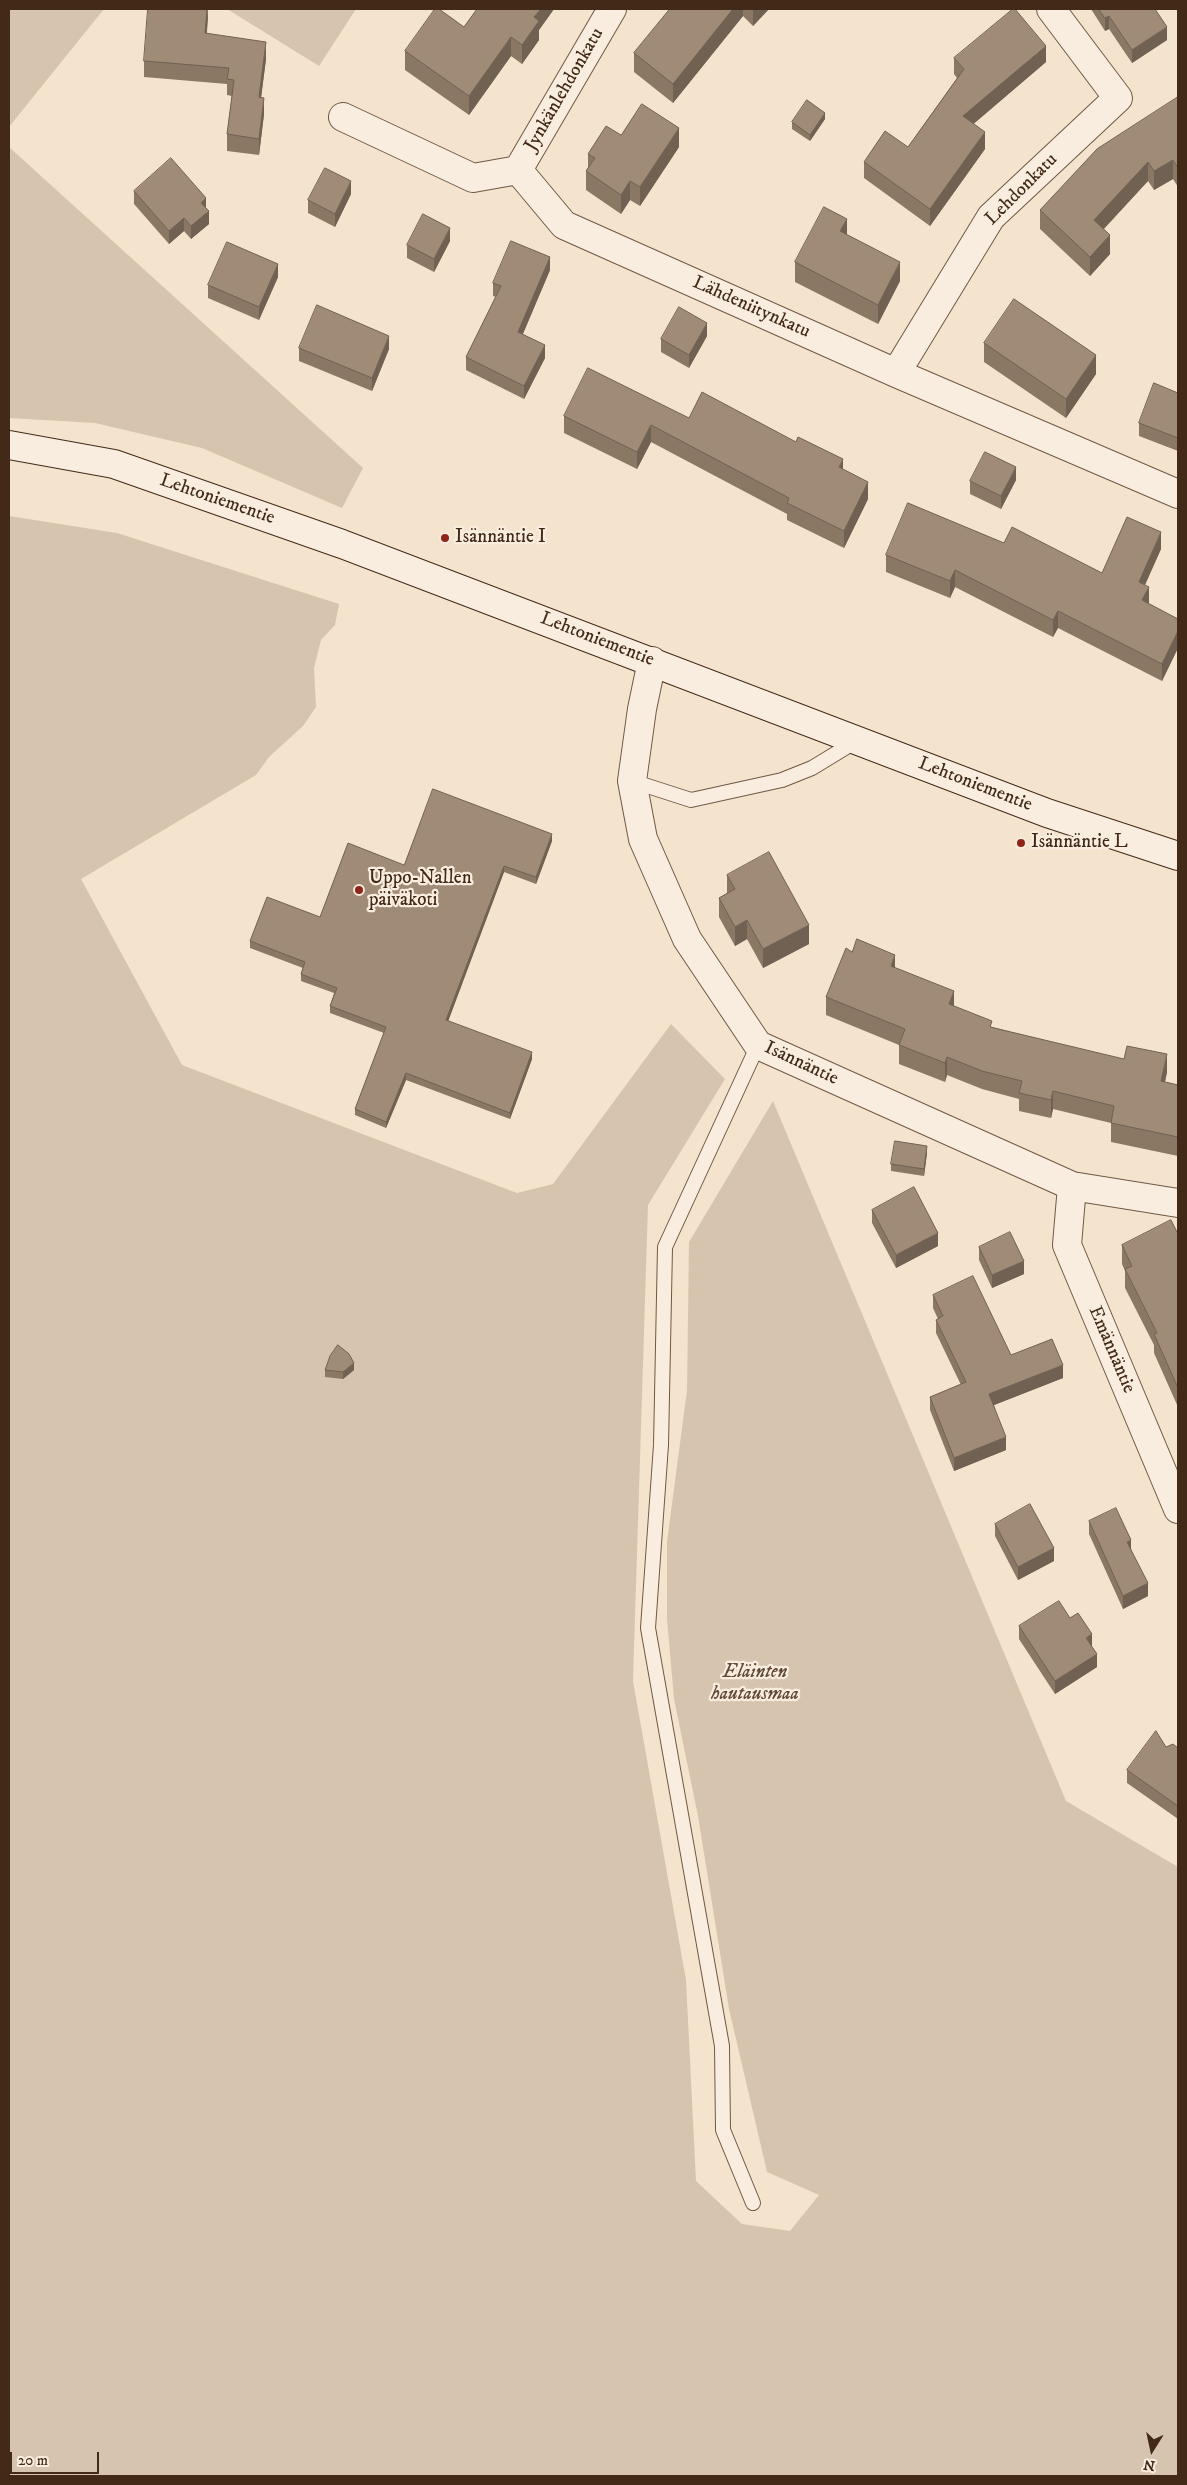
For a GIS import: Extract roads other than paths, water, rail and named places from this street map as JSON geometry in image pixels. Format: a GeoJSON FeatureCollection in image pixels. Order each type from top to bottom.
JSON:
{"type":"FeatureCollection","features":[{"type":"Feature","properties":{"kind":"street","name":"Jynkänlehdonkatu"},"geometry":{"type":"LineString","coordinates":[[518,170],[612,9]]}},
{"type":"Feature","properties":{"kind":"street","name":"Lehdonkatu"},"geometry":{"type":"LineString","coordinates":[[896,373],[991,217],[1118,98],[1051,9]]}},
{"type":"Feature","properties":{"kind":"street"},"geometry":{"type":"LineString","coordinates":[[342,117],[473,178],[518,170]]}},
{"type":"Feature","properties":{"kind":"street","name":"Lähdeniitynkatu"},"geometry":{"type":"LineString","coordinates":[[518,170],[564,225],[896,373],[1178,494]]}},
{"type":"Feature","properties":{"kind":"street","name":"Lehtoniementie"},"geometry":{"type":"LineString","coordinates":[[9,445],[114,464],[342,544],[1047,813],[1178,856]]}},
{"type":"Feature","properties":{"kind":"street","name":"Isännäntie"},"geometry":{"type":"LineString","coordinates":[[652,661],[642,708],[632,781],[643,839],[687,939],[758,1045],[1072,1186],[1178,1202]]}},
{"type":"Feature","properties":{"kind":"street","name":"Emännäntie"},"geometry":{"type":"LineString","coordinates":[[1072,1186],[1067,1244],[1178,1510]]}},
{"type":"Feature","properties":{"kind":"lane"},"geometry":{"type":"LineString","coordinates":[[632,781],[691,800],[782,780],[812,768],[858,740]]}},
{"type":"Feature","properties":{"kind":"lane"},"geometry":{"type":"LineString","coordinates":[[753,2203],[723,2130],[722,2046],[648,1628],[661,1445],[665,1247],[758,1045]]}},
{"type":"Feature","properties":{"kind":"place","name":"Isännäntie I"},"geometry":{"type":"Point","coordinates":[445,538]}},
{"type":"Feature","properties":{"kind":"place","name":"Isännäntie L"},"geometry":{"type":"Point","coordinates":[1021,843]}},
{"type":"Feature","properties":{"kind":"place","name":"Uppo-Nallen päiväkoti"},"geometry":{"type":"Point","coordinates":[359,890]}},
{"type":"Feature","properties":{"kind":"park label","name":"Eläinten hautausmaa"},"geometry":{"type":"Point","coordinates":[755,1684]}}]}
